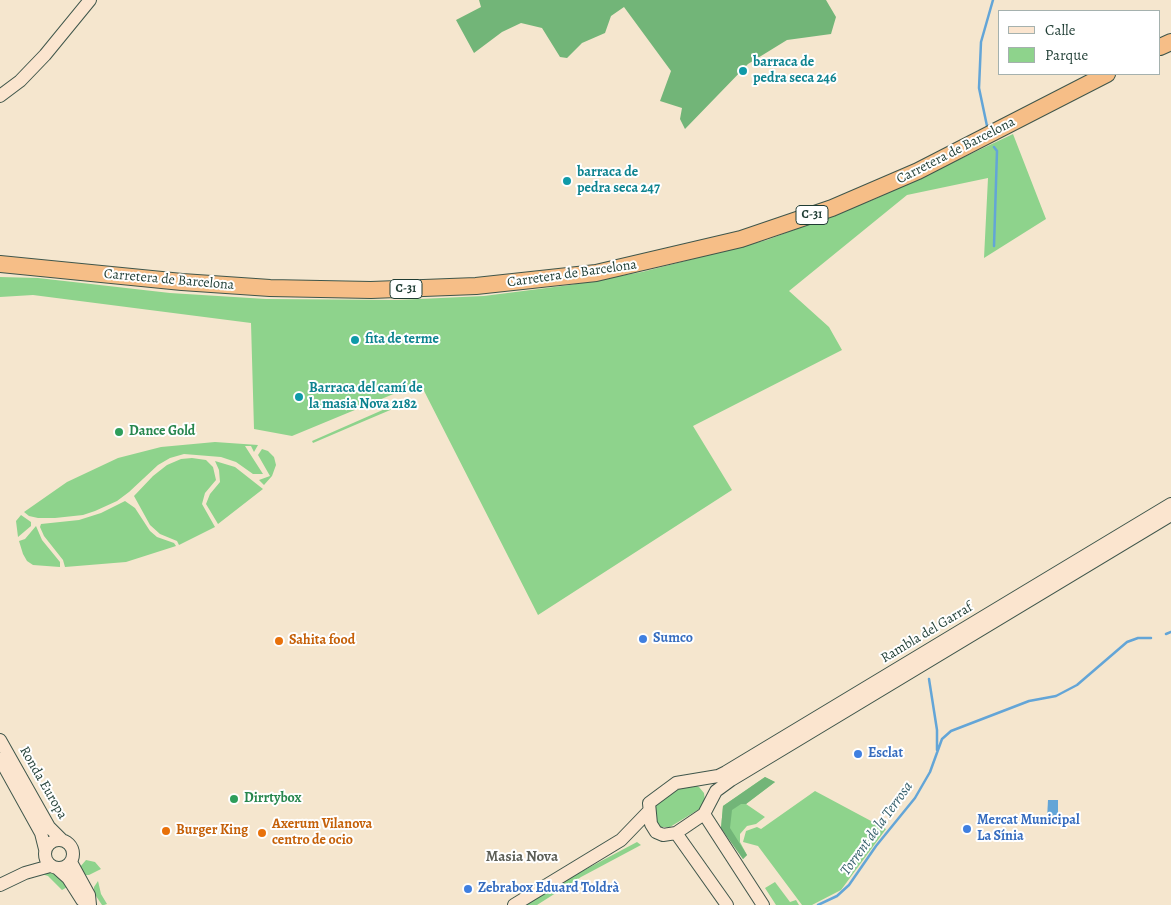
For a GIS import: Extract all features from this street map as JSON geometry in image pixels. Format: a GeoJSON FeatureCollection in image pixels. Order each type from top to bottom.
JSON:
{"type":"FeatureCollection","features":[{"type":"Feature","properties":{"kind":"highway","name":"Carretera de Barcelona"},"geometry":{"type":"LineString","coordinates":[[4,266],[266,288],[437,289],[546,279],[637,264],[712,247],[791,223],[879,189],[990,135],[1105,75]]}},
{"type":"Feature","properties":{"kind":"highway"},"geometry":{"type":"LineString","coordinates":[[0,254],[132,271],[262,283],[266,288]]}},
{"type":"Feature","properties":{"kind":"street"},"geometry":{"type":"LineString","coordinates":[[0,96],[21,79],[45,55],[90,0]]}},
{"type":"Feature","properties":{"kind":"street","name":"Rambla del Garraf"},"geometry":{"type":"LineString","coordinates":[[696,779],[718,776],[726,772],[1171,504]]}},
{"type":"Feature","properties":{"kind":"street","name":"Rambla del Garraf"},"geometry":{"type":"LineString","coordinates":[[706,811],[716,792],[731,780],[1171,515]]}},
{"type":"Feature","properties":{"kind":"street","name":"Ronda Europa"},"geometry":{"type":"LineString","coordinates":[[0,740],[49,827],[68,841],[72,849],[53,861]]}},
{"type":"Feature","properties":{"kind":"street","name":"Ronda Europa"},"geometry":{"type":"LineString","coordinates":[[0,759],[42,833],[53,861],[68,878],[82,900],[90,904]]}},
{"type":"Feature","properties":{"kind":"street"},"geometry":{"type":"LineString","coordinates":[[696,779],[710,794],[706,811],[676,833],[663,835],[656,832],[651,824],[648,812],[649,803],[658,794],[676,783],[696,779]]}},
{"type":"Feature","properties":{"kind":"street"},"geometry":{"type":"LineString","coordinates":[[706,811],[763,905]]}},
{"type":"Feature","properties":{"kind":"street"},"geometry":{"type":"LineString","coordinates":[[514,905],[621,840],[648,812]]}},
{"type":"Feature","properties":{"kind":"street"},"geometry":{"type":"LineString","coordinates":[[621,840],[656,832]]}},
{"type":"Feature","properties":{"kind":"street"},"geometry":{"type":"LineString","coordinates":[[676,833],[727,905]]}},
{"type":"Feature","properties":{"kind":"street"},"geometry":{"type":"LineString","coordinates":[[0,885],[25,873],[32,863],[53,861],[75,858],[68,841],[53,841],[53,861]]}},
{"type":"Feature","properties":{"kind":"green space"},"geometry":{"type":"Polygon","coordinates":[[[479,0],[826,0],[836,17],[831,34],[787,40],[748,64],[685,129],[680,119],[682,108],[660,101],[671,71],[624,7],[611,16],[605,33],[582,43],[567,58],[560,57],[542,28],[521,23],[502,32],[474,53],[456,20],[481,7],[479,0]]]}},
{"type":"Feature","properties":{"kind":"green space"},"geometry":{"type":"Polygon","coordinates":[[[1013,134],[1046,219],[984,258],[988,178],[907,195],[789,291],[829,327],[842,350],[693,426],[732,490],[538,615],[420,383],[292,436],[254,429],[251,323],[33,295],[0,297],[0,277],[38,278],[170,293],[266,299],[398,300],[484,296],[570,285],[642,272],[767,240],[875,199],[1013,134]]]}},
{"type":"Feature","properties":{"kind":"green space"},"geometry":{"type":"Polygon","coordinates":[[[394,405],[395,408],[313,443],[312,441],[394,405]]]}},
{"type":"Feature","properties":{"kind":"green space"},"geometry":{"type":"Polygon","coordinates":[[[215,442],[258,445],[254,452],[251,446],[245,446],[263,474],[253,474],[236,462],[221,457],[184,454],[170,458],[158,465],[117,501],[95,511],[83,515],[55,518],[38,518],[29,516],[24,512],[67,482],[118,458],[161,447],[215,442]]]}},
{"type":"Feature","properties":{"kind":"green space"},"geometry":{"type":"Polygon","coordinates":[[[262,449],[268,451],[274,457],[276,465],[272,476],[264,485],[259,480],[270,476],[258,455],[262,449]]]}},
{"type":"Feature","properties":{"kind":"green space"},"geometry":{"type":"Polygon","coordinates":[[[181,459],[206,460],[213,467],[216,480],[205,493],[202,504],[215,527],[179,545],[177,541],[160,534],[150,525],[134,496],[153,476],[167,465],[181,459]]]}},
{"type":"Feature","properties":{"kind":"green space"},"geometry":{"type":"Polygon","coordinates":[[[215,461],[235,467],[263,489],[218,524],[206,504],[210,494],[220,482],[219,470],[215,461]]]}},
{"type":"Feature","properties":{"kind":"green space"},"geometry":{"type":"Polygon","coordinates":[[[125,501],[135,508],[150,531],[157,537],[174,543],[176,546],[126,562],[65,567],[63,560],[44,536],[40,527],[41,524],[79,520],[101,513],[125,501]]]}},
{"type":"Feature","properties":{"kind":"green space"},"geometry":{"type":"Polygon","coordinates":[[[21,515],[31,522],[31,526],[18,537],[16,521],[21,515]]]}},
{"type":"Feature","properties":{"kind":"green space"},"geometry":{"type":"Polygon","coordinates":[[[36,526],[42,540],[60,562],[60,567],[33,565],[27,561],[19,541],[25,539],[36,526]]]}},
{"type":"Feature","properties":{"kind":"green space"},"geometry":{"type":"Polygon","coordinates":[[[765,777],[775,782],[746,804],[765,817],[756,824],[747,826],[740,834],[740,842],[747,855],[743,859],[721,828],[723,806],[765,777]]]}},
{"type":"Feature","properties":{"kind":"green space"},"geometry":{"type":"Polygon","coordinates":[[[765,777],[775,782],[746,804],[741,804],[732,810],[730,828],[747,855],[743,859],[721,828],[723,806],[765,777]]]}},
{"type":"Feature","properties":{"kind":"green space"},"geometry":{"type":"Polygon","coordinates":[[[692,784],[699,787],[704,793],[705,801],[701,808],[670,827],[658,827],[651,810],[655,805],[684,785],[692,784]]]}},
{"type":"Feature","properties":{"kind":"green space"},"geometry":{"type":"Polygon","coordinates":[[[815,791],[886,829],[841,890],[812,905],[802,905],[758,846],[743,842],[746,831],[757,827],[761,829],[815,791]]]}},
{"type":"Feature","properties":{"kind":"green space"},"geometry":{"type":"Polygon","coordinates":[[[637,842],[641,845],[581,877],[537,905],[526,905],[575,875],[637,842]]]}},
{"type":"Feature","properties":{"kind":"green space"},"geometry":{"type":"Polygon","coordinates":[[[86,860],[95,862],[101,869],[85,875],[80,867],[86,860]]]}},
{"type":"Feature","properties":{"kind":"green space"},"geometry":{"type":"Polygon","coordinates":[[[50,872],[58,875],[69,886],[62,890],[48,876],[38,873],[50,872]]]}},
{"type":"Feature","properties":{"kind":"green space"},"geometry":{"type":"Polygon","coordinates":[[[98,881],[101,894],[107,904],[104,905],[102,905],[94,893],[94,887],[98,881]]]}},
{"type":"Feature","properties":{"kind":"green space"},"geometry":{"type":"Polygon","coordinates":[[[775,882],[790,902],[796,900],[799,905],[776,905],[765,888],[775,882]]]}},
{"type":"Feature","properties":{"kind":"water"},"geometry":{"type":"Polygon","coordinates":[[[1048,800],[1058,800],[1058,820],[1047,819],[1048,800]]]}},
{"type":"Feature","properties":{"kind":"waterway"},"geometry":{"type":"LineString","coordinates":[[987,126],[979,88],[981,42],[993,0]]}},
{"type":"Feature","properties":{"kind":"waterway"},"geometry":{"type":"LineString","coordinates":[[994,147],[997,151],[994,246]]}},
{"type":"Feature","properties":{"kind":"waterway","name":"Torrent de la Terrosa"},"geometry":{"type":"LineString","coordinates":[[1166,634],[1171,632]]}},
{"type":"Feature","properties":{"kind":"waterway"},"geometry":{"type":"LineString","coordinates":[[818,905],[837,896],[849,885],[876,846],[915,798],[930,772],[942,739],[951,731],[1029,701],[1056,696],[1077,685],[1127,642],[1138,638],[1151,638]]}},
{"type":"Feature","properties":{"kind":"waterway"},"geometry":{"type":"LineString","coordinates":[[929,679],[937,730],[937,750]]}},
{"type":"Feature","properties":{"kind":"place","name":"barraca de pedra seca 246"},"geometry":{"type":"Point","coordinates":[743,71]}},
{"type":"Feature","properties":{"kind":"place","name":"barraca de pedra seca 247"},"geometry":{"type":"Point","coordinates":[567,181]}},
{"type":"Feature","properties":{"kind":"place","name":"fita de terme"},"geometry":{"type":"Point","coordinates":[355,340]}},
{"type":"Feature","properties":{"kind":"place","name":"Barraca del camí de la masia Nova 2182"},"geometry":{"type":"Point","coordinates":[299,397]}},
{"type":"Feature","properties":{"kind":"place","name":"Dance Gold"},"geometry":{"type":"Point","coordinates":[119,432]}},
{"type":"Feature","properties":{"kind":"place","name":"Sumco"},"geometry":{"type":"Point","coordinates":[643,639]}},
{"type":"Feature","properties":{"kind":"place","name":"Sahita food"},"geometry":{"type":"Point","coordinates":[279,641]}},
{"type":"Feature","properties":{"kind":"place","name":"Esclat"},"geometry":{"type":"Point","coordinates":[858,754]}},
{"type":"Feature","properties":{"kind":"place","name":"Dirrtybox"},"geometry":{"type":"Point","coordinates":[234,799]}},
{"type":"Feature","properties":{"kind":"place","name":"Mercat Municipal La Sínia"},"geometry":{"type":"Point","coordinates":[967,829]}},
{"type":"Feature","properties":{"kind":"place","name":"Burger King"},"geometry":{"type":"Point","coordinates":[166,831]}},
{"type":"Feature","properties":{"kind":"place","name":"Axerum Vilanova centro de ocio"},"geometry":{"type":"Point","coordinates":[262,833]}},
{"type":"Feature","properties":{"kind":"place","name":"Zebrabox Eduard Toldrà"},"geometry":{"type":"Point","coordinates":[468,889]}},
{"type":"Feature","properties":{"kind":"district","name":"Masia Nova"},"geometry":{"type":"Point","coordinates":[522,857]}}]}
